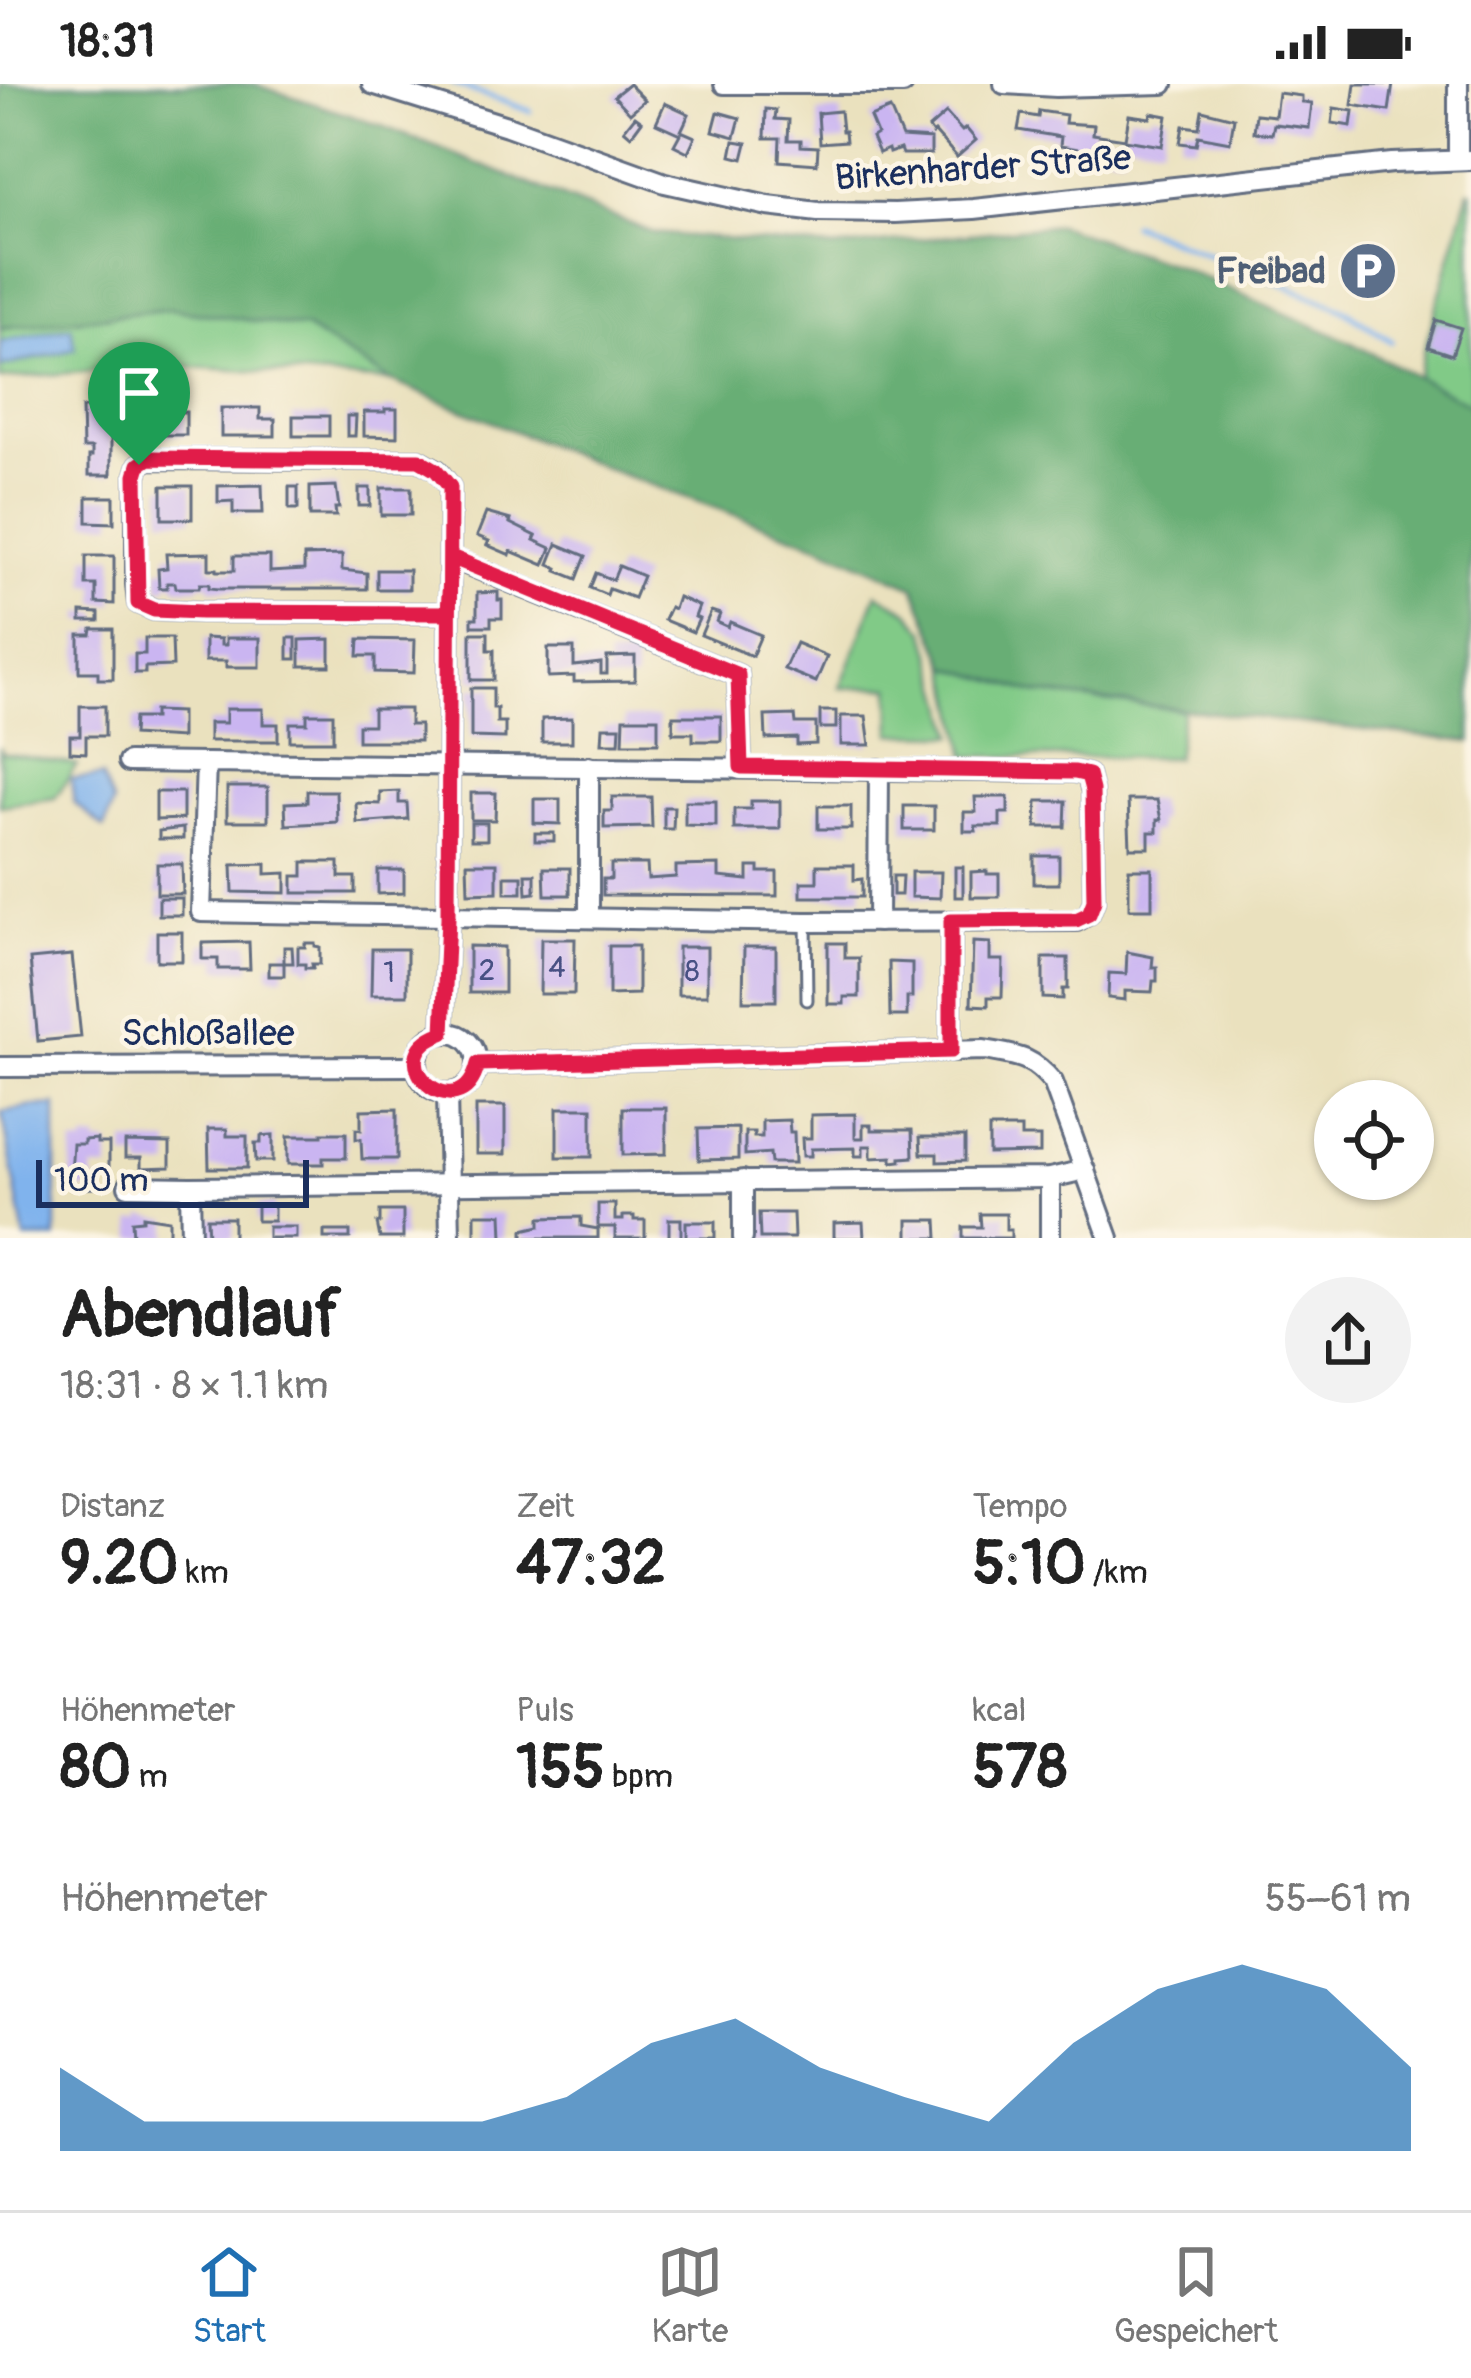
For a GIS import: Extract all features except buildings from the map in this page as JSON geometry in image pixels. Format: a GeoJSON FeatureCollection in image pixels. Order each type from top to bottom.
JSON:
{"type":"FeatureCollection","features":[{"type":"Feature","properties":{"kind":"street","name":"Birkenharder Straße"},"geometry":{"type":"LineString","coordinates":[[372,84],[665,183],[818,212],[974,209],[1464,160]]}},
{"type":"Feature","properties":{"kind":"street"},"geometry":{"type":"LineString","coordinates":[[724,84],[903,84]]}},
{"type":"Feature","properties":{"kind":"street"},"geometry":{"type":"LineString","coordinates":[[1004,84],[1163,84]]}},
{"type":"Feature","properties":{"kind":"street"},"geometry":{"type":"LineString","coordinates":[[1458,84],[1464,160]]}},
{"type":"Feature","properties":{"kind":"street"},"geometry":{"type":"LineString","coordinates":[[443,1033],[450,487],[436,470],[419,460],[149,458],[139,465],[138,603],[154,610],[448,613]]}},
{"type":"Feature","properties":{"kind":"street"},"geometry":{"type":"LineString","coordinates":[[451,557],[738,675],[741,767]]}},
{"type":"Feature","properties":{"kind":"street"},"geometry":{"type":"LineString","coordinates":[[128,762],[1075,772],[1088,775],[1092,790],[1094,901],[1089,914],[1076,920],[806,922],[201,912],[206,763]]}},
{"type":"Feature","properties":{"kind":"street"},"geometry":{"type":"LineString","coordinates":[[589,766],[590,918]]}},
{"type":"Feature","properties":{"kind":"street"},"geometry":{"type":"LineString","coordinates":[[878,922],[879,769]]}},
{"type":"Feature","properties":{"kind":"street"},"geometry":{"type":"LineString","coordinates":[[951,921],[951,1051]]}},
{"type":"Feature","properties":{"kind":"street"},"geometry":{"type":"LineString","coordinates":[[443,1033],[468,1040],[478,1064],[468,1085],[447,1093],[430,1088],[417,1066],[423,1044],[443,1033]]}},
{"type":"Feature","properties":{"kind":"street"},"geometry":{"type":"LineString","coordinates":[[478,1064],[984,1050],[1017,1056],[1038,1065],[1053,1082],[1109,1238]]}},
{"type":"Feature","properties":{"kind":"street","name":"Schloßallee"},"geometry":{"type":"LineString","coordinates":[[0,1066],[417,1066]]}},
{"type":"Feature","properties":{"kind":"street"},"geometry":{"type":"LineString","coordinates":[[447,1093],[450,1238]]}},
{"type":"Feature","properties":{"kind":"street"},"geometry":{"type":"LineString","coordinates":[[128,1186],[1050,1178],[1084,1170]]}},
{"type":"Feature","properties":{"kind":"street"},"geometry":{"type":"LineString","coordinates":[[1050,1178],[1050,1238]]}},
{"type":"Feature","properties":{"kind":"street"},"geometry":{"type":"LineString","coordinates":[[742,1180],[743,1238]]}},
{"type":"Feature","properties":{"kind":"street"},"geometry":{"type":"LineString","coordinates":[[190,1187],[191,1238]]}},
{"type":"Feature","properties":{"kind":"lane"},"geometry":{"type":"LineString","coordinates":[[806,922],[807,1000]]}},
{"type":"Feature","properties":{"kind":"green space"},"geometry":{"type":"Polygon","coordinates":[[[0,84],[254,84],[382,126],[654,233],[833,248],[1058,225],[1177,266],[1348,341],[1471,405],[1471,742],[1036,693],[948,667],[914,587],[816,544],[618,473],[391,381],[305,328],[171,309],[0,328],[0,84]]]}},
{"type":"Feature","properties":{"kind":"green space"},"geometry":{"type":"Polygon","coordinates":[[[1471,191],[1471,474],[1404,438],[1471,191]]]}},
{"type":"Feature","properties":{"kind":"green space"},"geometry":{"type":"Polygon","coordinates":[[[171,309],[305,328],[391,381],[162,365],[0,379],[0,328],[171,309]]]}},
{"type":"Feature","properties":{"kind":"green space"},"geometry":{"type":"Polygon","coordinates":[[[877,593],[908,611],[926,632],[955,735],[892,734],[891,687],[840,688],[877,593]]]}},
{"type":"Feature","properties":{"kind":"green space"},"geometry":{"type":"Polygon","coordinates":[[[948,667],[1036,693],[1183,710],[1176,758],[967,756],[948,667]]]}},
{"type":"Feature","properties":{"kind":"green space"},"geometry":{"type":"Polygon","coordinates":[[[0,746],[2,753],[77,765],[55,798],[0,806],[0,746]]]}},
{"type":"Feature","properties":{"kind":"water"},"geometry":{"type":"Polygon","coordinates":[[[71,327],[75,349],[0,367],[0,342],[71,327]]]}},
{"type":"Feature","properties":{"kind":"water"},"geometry":{"type":"Polygon","coordinates":[[[102,776],[113,804],[104,828],[74,803],[71,779],[102,776]]]}},
{"type":"Feature","properties":{"kind":"water"},"geometry":{"type":"Polygon","coordinates":[[[56,1105],[56,1238],[25,1238],[2,1112],[56,1105]]]}},
{"type":"Feature","properties":{"kind":"waterway"},"geometry":{"type":"LineString","coordinates":[[454,84],[530,111]]}},
{"type":"Feature","properties":{"kind":"waterway"},"geometry":{"type":"LineString","coordinates":[[1132,224],[1341,308],[1391,341]]}},
{"type":"Feature","properties":{"kind":"place","name":"Freibad"},"geometry":{"type":"Point","coordinates":[1368,271]}},
{"type":"Feature","properties":{"kind":"route"},"geometry":{"type":"LineString","coordinates":[[139,465],[136,584],[138,603],[154,610],[448,613],[451,557],[738,675],[741,767],[1088,775],[1094,901],[1089,914],[1076,920],[951,921],[951,1051],[478,1064],[468,1085],[438,1092],[423,1082],[417,1066],[423,1044],[443,1033],[448,918],[448,613],[450,487],[436,470],[419,460],[149,458],[139,465]]}}]}
